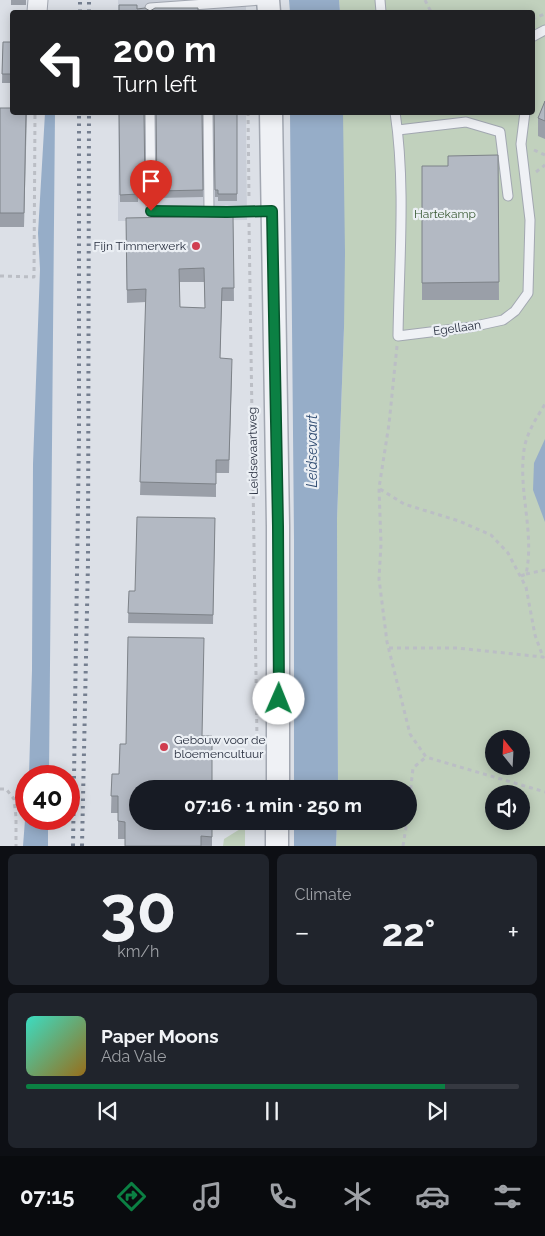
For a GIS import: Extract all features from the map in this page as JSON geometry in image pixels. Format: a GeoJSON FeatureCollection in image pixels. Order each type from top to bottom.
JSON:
{"type":"FeatureCollection","features":[{"type":"Feature","properties":{"kind":"street","name":"Leidsevaartweg"},"geometry":{"type":"LineString","coordinates":[[270,115],[278,526],[278,780]]}},
{"type":"Feature","properties":{"kind":"street"},"geometry":{"type":"LineString","coordinates":[[277,830],[277,846]]}},
{"type":"Feature","properties":{"kind":"lane"},"geometry":{"type":"LineString","coordinates":[[150,10],[150,8],[207,9],[262,0]]}},
{"type":"Feature","properties":{"kind":"lane"},"geometry":{"type":"LineString","coordinates":[[150,115],[151,211],[272,211]]}},
{"type":"Feature","properties":{"kind":"lane"},"geometry":{"type":"LineString","coordinates":[[208,115],[209,211]]}},
{"type":"Feature","properties":{"kind":"lane"},"geometry":{"type":"LineString","coordinates":[[396,115],[398,130],[400,192],[398,336]]}},
{"type":"Feature","properties":{"kind":"lane","name":"Egellaan"},"geometry":{"type":"LineString","coordinates":[[398,336],[471,327],[503,320],[515,312],[528,293],[530,220],[521,144],[524,115]]}},
{"type":"Feature","properties":{"kind":"lane"},"geometry":{"type":"LineString","coordinates":[[398,130],[466,122],[500,132],[508,196]]}},
{"type":"Feature","properties":{"kind":"path"},"geometry":{"type":"LineString","coordinates":[[0,276],[34,277],[35,115]]}},
{"type":"Feature","properties":{"kind":"path","name":"Leidsevaartweg"},"geometry":{"type":"LineString","coordinates":[[248,115],[257,749]]}},
{"type":"Feature","properties":{"kind":"path"},"geometry":{"type":"LineString","coordinates":[[398,336],[389,424],[379,488],[381,544],[379,579],[389,648],[410,734],[426,757],[545,792]]}},
{"type":"Feature","properties":{"kind":"path"},"geometry":{"type":"LineString","coordinates":[[526,574],[530,543],[524,492],[524,448],[545,404]]}},
{"type":"Feature","properties":{"kind":"path"},"geometry":{"type":"LineString","coordinates":[[379,488],[404,504],[459,521],[491,535],[508,553],[526,587],[535,635],[544,658],[457,648],[389,648]]}},
{"type":"Feature","properties":{"kind":"path"},"geometry":{"type":"LineString","coordinates":[[521,576],[545,570]]}},
{"type":"Feature","properties":{"kind":"path"},"geometry":{"type":"LineString","coordinates":[[412,780],[413,768],[426,757]]}},
{"type":"Feature","properties":{"kind":"path"},"geometry":{"type":"LineString","coordinates":[[0,789],[6,789],[14,800],[16,846]]}},
{"type":"Feature","properties":{"kind":"path"},"geometry":{"type":"LineString","coordinates":[[403,846],[405,830]]}},
{"type":"Feature","properties":{"kind":"shaded area"},"geometry":{"type":"Polygon","coordinates":[[[118,0],[246,0],[246,10],[118,10],[118,0]]]}},
{"type":"Feature","properties":{"kind":"shaded area"},"geometry":{"type":"Polygon","coordinates":[[[118,115],[246,115],[247,220],[118,221],[118,115]]]}},
{"type":"Feature","properties":{"kind":"green space","name":"Hartekamp"},"geometry":{"type":"Polygon","coordinates":[[[339,0],[545,0],[545,846],[336,846],[337,830],[417,830],[417,780],[338,780],[337,520],[344,328],[342,115],[535,115],[535,10],[340,10],[339,0]]]}},
{"type":"Feature","properties":{"kind":"green space"},"geometry":{"type":"Polygon","coordinates":[[[239,830],[245,830],[245,846],[223,846],[224,839],[239,830]]]}},
{"type":"Feature","properties":{"kind":"water"},"geometry":{"type":"Polygon","coordinates":[[[289,0],[339,0],[340,10],[290,10],[289,0]]]}},
{"type":"Feature","properties":{"kind":"water"},"geometry":{"type":"Polygon","coordinates":[[[45,115],[55,115],[49,765],[29,765],[32,670],[33,464],[40,269],[38,233],[45,115]]]}},
{"type":"Feature","properties":{"kind":"water","name":"Leidsevaart"},"geometry":{"type":"Polygon","coordinates":[[[290,115],[343,115],[345,253],[337,520],[338,780],[294,780],[290,115]]]}},
{"type":"Feature","properties":{"kind":"water"},"geometry":{"type":"Polygon","coordinates":[[[545,439],[545,522],[533,490],[534,463],[545,439]]]}},
{"type":"Feature","properties":{"kind":"water"},"geometry":{"type":"Polygon","coordinates":[[[24,830],[48,830],[48,846],[23,846],[24,830]]]}},
{"type":"Feature","properties":{"kind":"water"},"geometry":{"type":"Polygon","coordinates":[[[294,830],[337,830],[336,846],[294,846],[294,830]]]}},
{"type":"Feature","properties":{"kind":"building"},"geometry":{"type":"Polygon","coordinates":[[[119,5],[137,5],[137,9],[145,8],[148,10],[119,10],[119,5]]]}},
{"type":"Feature","properties":{"kind":"building"},"geometry":{"type":"Polygon","coordinates":[[[155,8],[198,8],[198,10],[152,10],[155,8]]]}},
{"type":"Feature","properties":{"kind":"building"},"geometry":{"type":"Polygon","coordinates":[[[3,42],[10,42],[10,74],[2,74],[3,42]]]}},
{"type":"Feature","properties":{"kind":"building"},"geometry":{"type":"Polygon","coordinates":[[[545,101],[545,121],[538,118],[545,101]]]}},
{"type":"Feature","properties":{"kind":"building"},"geometry":{"type":"Polygon","coordinates":[[[0,108],[10,108],[10,115],[26,115],[24,213],[0,213],[0,108]]]}},
{"type":"Feature","properties":{"kind":"building"},"geometry":{"type":"Polygon","coordinates":[[[119,115],[144,115],[145,191],[138,191],[138,194],[120,195],[119,115]]]}},
{"type":"Feature","properties":{"kind":"building"},"geometry":{"type":"Polygon","coordinates":[[[156,115],[202,115],[203,190],[157,191],[156,115]]]}},
{"type":"Feature","properties":{"kind":"building"},"geometry":{"type":"Polygon","coordinates":[[[214,115],[237,115],[237,194],[218,194],[218,190],[215,190],[214,115]]]}},
{"type":"Feature","properties":{"kind":"building"},"geometry":{"type":"Polygon","coordinates":[[[498,155],[499,282],[422,283],[422,166],[448,166],[448,156],[498,155]]]}},
{"type":"Feature","properties":{"kind":"building"},"geometry":{"type":"Polygon","coordinates":[[[233,216],[234,288],[222,288],[220,358],[232,359],[229,460],[216,460],[216,484],[140,482],[146,289],[127,290],[126,218],[233,216]],[[204,268],[179,269],[180,307],[205,308],[204,268]]]}},
{"type":"Feature","properties":{"kind":"building"},"geometry":{"type":"Polygon","coordinates":[[[137,517],[215,518],[213,615],[128,613],[129,591],[135,591],[137,517]]]}},
{"type":"Feature","properties":{"kind":"building","name":"Gebouw voor de bloemencultuur"},"geometry":{"type":"Polygon","coordinates":[[[128,637],[204,638],[202,736],[212,736],[212,780],[129,780],[129,830],[212,830],[212,837],[201,836],[201,846],[125,846],[125,822],[118,821],[118,796],[111,796],[112,774],[119,774],[120,744],[126,744],[128,637]]]}},
{"type":"Feature","properties":{"kind":"railway"},"geometry":{"type":"LineString","coordinates":[[80,0],[80,10]]}},
{"type":"Feature","properties":{"kind":"railway"},"geometry":{"type":"LineString","coordinates":[[89,0],[89,10]]}},
{"type":"Feature","properties":{"kind":"railway"},"geometry":{"type":"LineString","coordinates":[[73,846],[79,437],[79,115]]}},
{"type":"Feature","properties":{"kind":"railway"},"geometry":{"type":"LineString","coordinates":[[82,846],[88,563],[89,115]]}},
{"type":"Feature","properties":{"kind":"place","name":"Fijn Timmerwerk"},"geometry":{"type":"Point","coordinates":[196,246]}},
{"type":"Feature","properties":{"kind":"place","name":"Gebouw voor de bloemencultuur"},"geometry":{"type":"Point","coordinates":[164,747]}},
{"type":"Feature","properties":{"kind":"route"},"geometry":{"type":"LineString","coordinates":[[151,211],[272,211],[279,699]]}}]}
